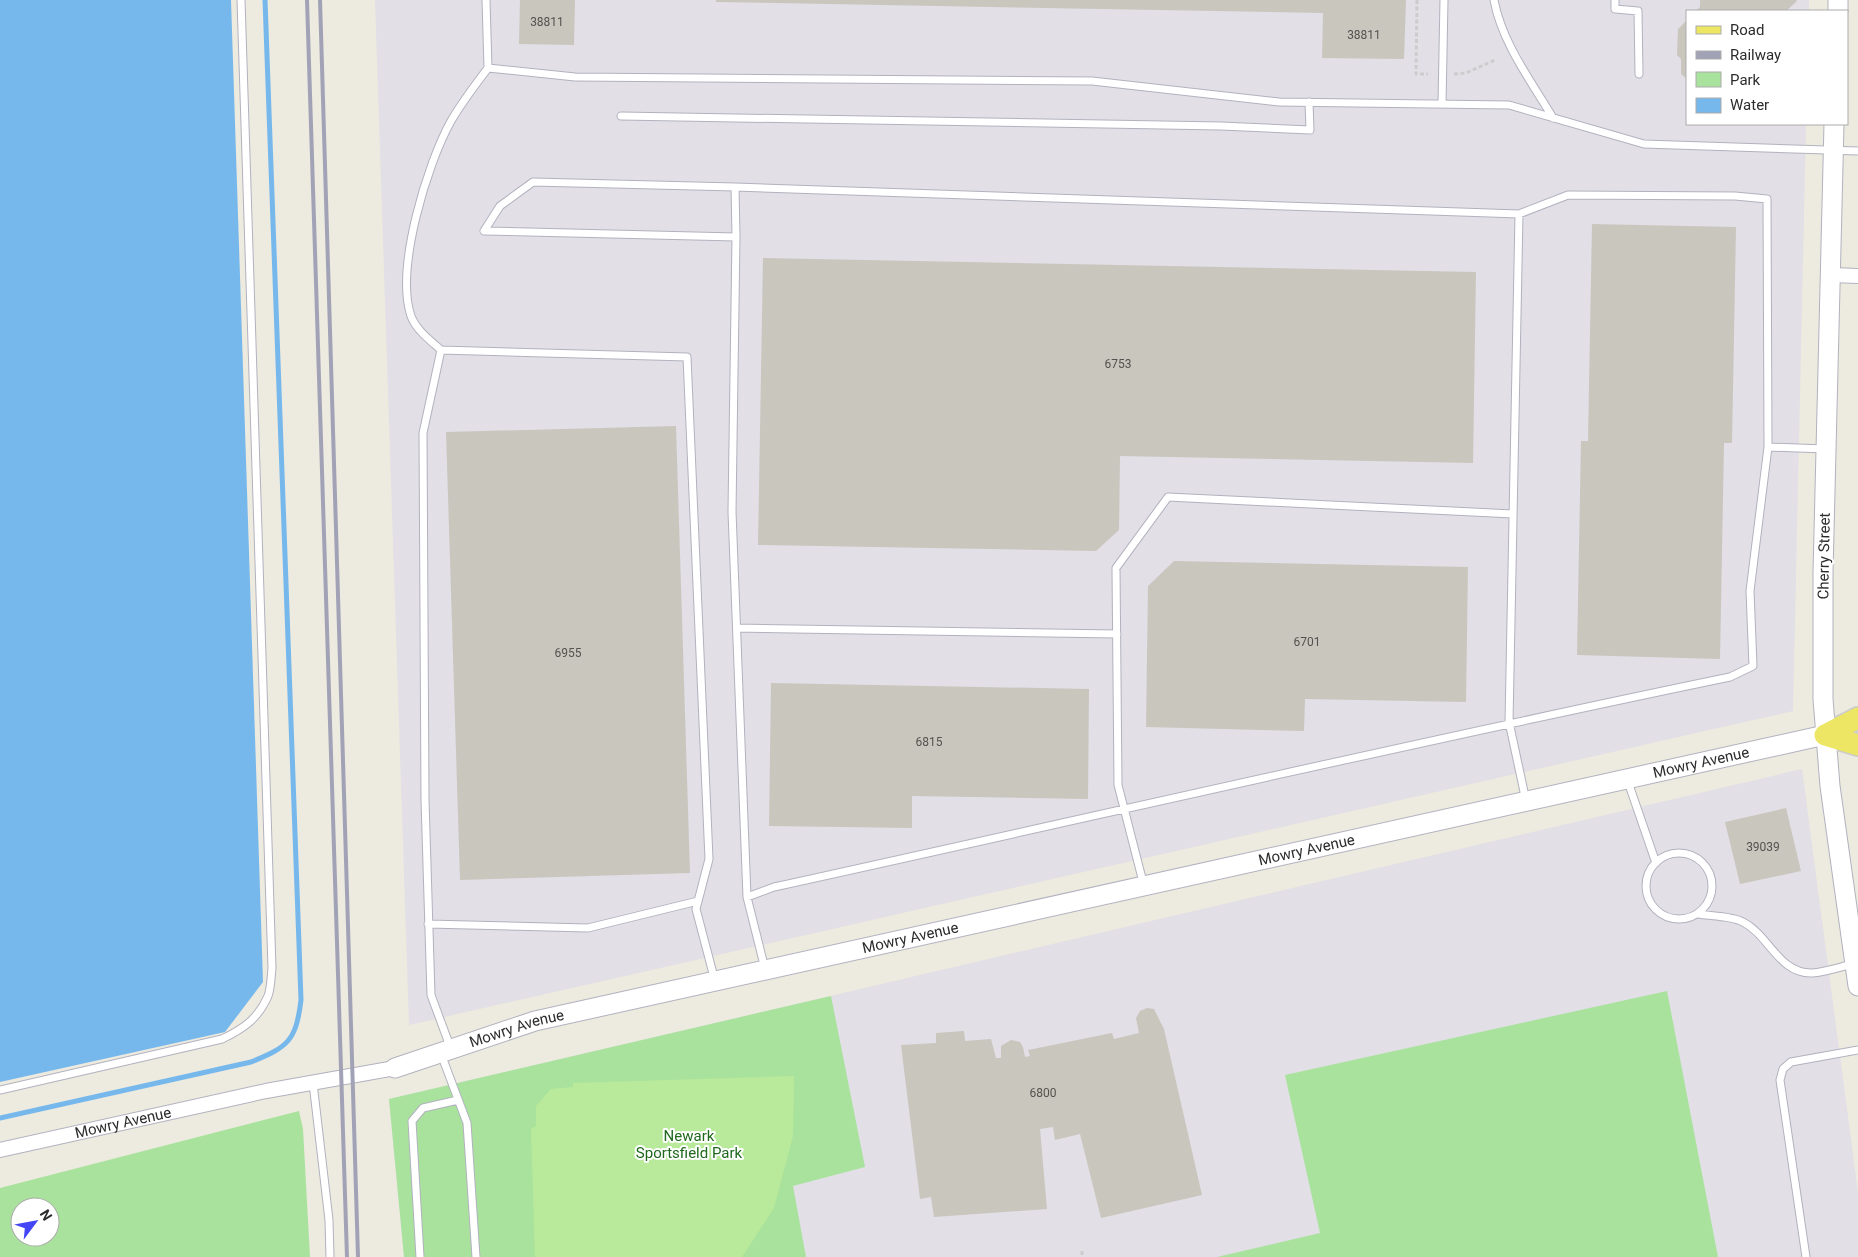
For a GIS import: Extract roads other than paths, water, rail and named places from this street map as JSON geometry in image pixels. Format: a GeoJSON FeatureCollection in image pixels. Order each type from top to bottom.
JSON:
{"type":"FeatureCollection","features":[{"type":"Feature","properties":{"kind":"main road","name":"Cherry Street"},"geometry":{"type":"LineString","coordinates":[[1834,125],[1832,275],[1823,573],[1823,699],[1836,837],[1858,986]]}},
{"type":"Feature","properties":{"kind":"main road","name":"Mowry Avenue"},"geometry":{"type":"LineString","coordinates":[[395,1068],[536,1021],[1825,735],[1858,718]]}},
{"type":"Feature","properties":{"kind":"main road","name":"Mowry Avenue"},"geometry":{"type":"LineString","coordinates":[[1825,735],[1858,745]]}},
{"type":"Feature","properties":{"kind":"street"},"geometry":{"type":"LineString","coordinates":[[1832,275],[1858,276]]}},
{"type":"Feature","properties":{"kind":"street","name":"Mowry Avenue"},"geometry":{"type":"LineString","coordinates":[[0,1150],[177,1110],[395,1068]]}},
{"type":"Feature","properties":{"kind":"lane"},"geometry":{"type":"LineString","coordinates":[[0,1090],[222,1039],[242,1030],[256,1016],[268,995],[272,968],[242,0]]}},
{"type":"Feature","properties":{"kind":"lane"},"geometry":{"type":"LineString","coordinates":[[486,0],[488,68],[450,122],[421,198],[412,234],[407,287],[412,317],[424,336],[441,350],[687,357],[709,859],[696,909],[715,981]]}},
{"type":"Feature","properties":{"kind":"lane"},"geometry":{"type":"LineString","coordinates":[[1442,104],[1444,0]]}},
{"type":"Feature","properties":{"kind":"lane"},"geometry":{"type":"LineString","coordinates":[[1494,0],[1509,44],[1553,118]]}},
{"type":"Feature","properties":{"kind":"lane"},"geometry":{"type":"LineString","coordinates":[[1615,0],[1615,9],[1638,11],[1639,74]]}},
{"type":"Feature","properties":{"kind":"lane"},"geometry":{"type":"LineString","coordinates":[[488,68],[575,77],[1092,81],[1279,102],[1509,105],[1644,144],[1833,152],[1858,151]]}},
{"type":"Feature","properties":{"kind":"lane"},"geometry":{"type":"LineString","coordinates":[[621,116],[1221,126],[1310,130],[1309,102]]}},
{"type":"Feature","properties":{"kind":"lane"},"geometry":{"type":"LineString","coordinates":[[736,237],[484,231],[500,206],[533,182],[735,187],[1519,214],[1568,195],[1735,196],[1767,199],[1768,447],[1750,591],[1752,666],[1730,677],[1509,722],[1124,810],[774,887],[747,897]]}},
{"type":"Feature","properties":{"kind":"lane"},"geometry":{"type":"LineString","coordinates":[[735,187],[732,512],[747,897],[766,970]]}},
{"type":"Feature","properties":{"kind":"lane"},"geometry":{"type":"LineString","coordinates":[[1519,214],[1509,722],[1526,801]]}},
{"type":"Feature","properties":{"kind":"lane"},"geometry":{"type":"LineString","coordinates":[[441,350],[423,433],[425,790],[428,924],[431,995],[458,1100],[467,1123],[476,1257]]}},
{"type":"Feature","properties":{"kind":"lane"},"geometry":{"type":"LineString","coordinates":[[1768,447],[1827,449]]}},
{"type":"Feature","properties":{"kind":"lane"},"geometry":{"type":"LineString","coordinates":[[1144,886],[1118,785],[1116,568],[1168,496],[1513,514]]}},
{"type":"Feature","properties":{"kind":"lane"},"geometry":{"type":"LineString","coordinates":[[737,628],[1117,634]]}},
{"type":"Feature","properties":{"kind":"lane"},"geometry":{"type":"LineString","coordinates":[[1627,779],[1656,863]]}},
{"type":"Feature","properties":{"kind":"lane"},"geometry":{"type":"LineString","coordinates":[[1675,854],[1686,854],[1696,858],[1705,865],[1710,875],[1711,896],[1706,906],[1698,914],[1678,919],[1667,917],[1651,903],[1647,893],[1647,882],[1650,872],[1656,863],[1665,857],[1675,854]]}},
{"type":"Feature","properties":{"kind":"lane"},"geometry":{"type":"LineString","coordinates":[[428,924],[588,928],[698,901]]}},
{"type":"Feature","properties":{"kind":"lane"},"geometry":{"type":"LineString","coordinates":[[1698,914],[1741,920],[1755,929],[1783,963],[1796,971],[1811,973],[1855,964]]}},
{"type":"Feature","properties":{"kind":"lane"},"geometry":{"type":"LineString","coordinates":[[1806,1257],[1780,1080],[1783,1070],[1791,1062],[1858,1050]]}},
{"type":"Feature","properties":{"kind":"lane"},"geometry":{"type":"LineString","coordinates":[[313,1083],[329,1220],[330,1257]]}},
{"type":"Feature","properties":{"kind":"lane"},"geometry":{"type":"LineString","coordinates":[[420,1257],[412,1122],[423,1108],[458,1100]]}},
{"type":"Feature","properties":{"kind":"water"},"geometry":{"type":"Polygon","coordinates":[[[0,0],[231,0],[263,982],[225,1032],[0,1082],[0,0]]]}},
{"type":"Feature","properties":{"kind":"waterway"},"geometry":{"type":"LineString","coordinates":[[0,1118],[251,1062],[282,1047],[293,1034],[299,1014],[301,1000],[265,0]]}},
{"type":"Feature","properties":{"kind":"railway"},"geometry":{"type":"LineString","coordinates":[[307,0],[347,1257]]}},
{"type":"Feature","properties":{"kind":"railway"},"geometry":{"type":"LineString","coordinates":[[320,0],[358,1257]]}},
{"type":"Feature","properties":{"kind":"park label","name":"Newark Sportsfield Park"},"geometry":{"type":"Point","coordinates":[689,1144]}}]}
